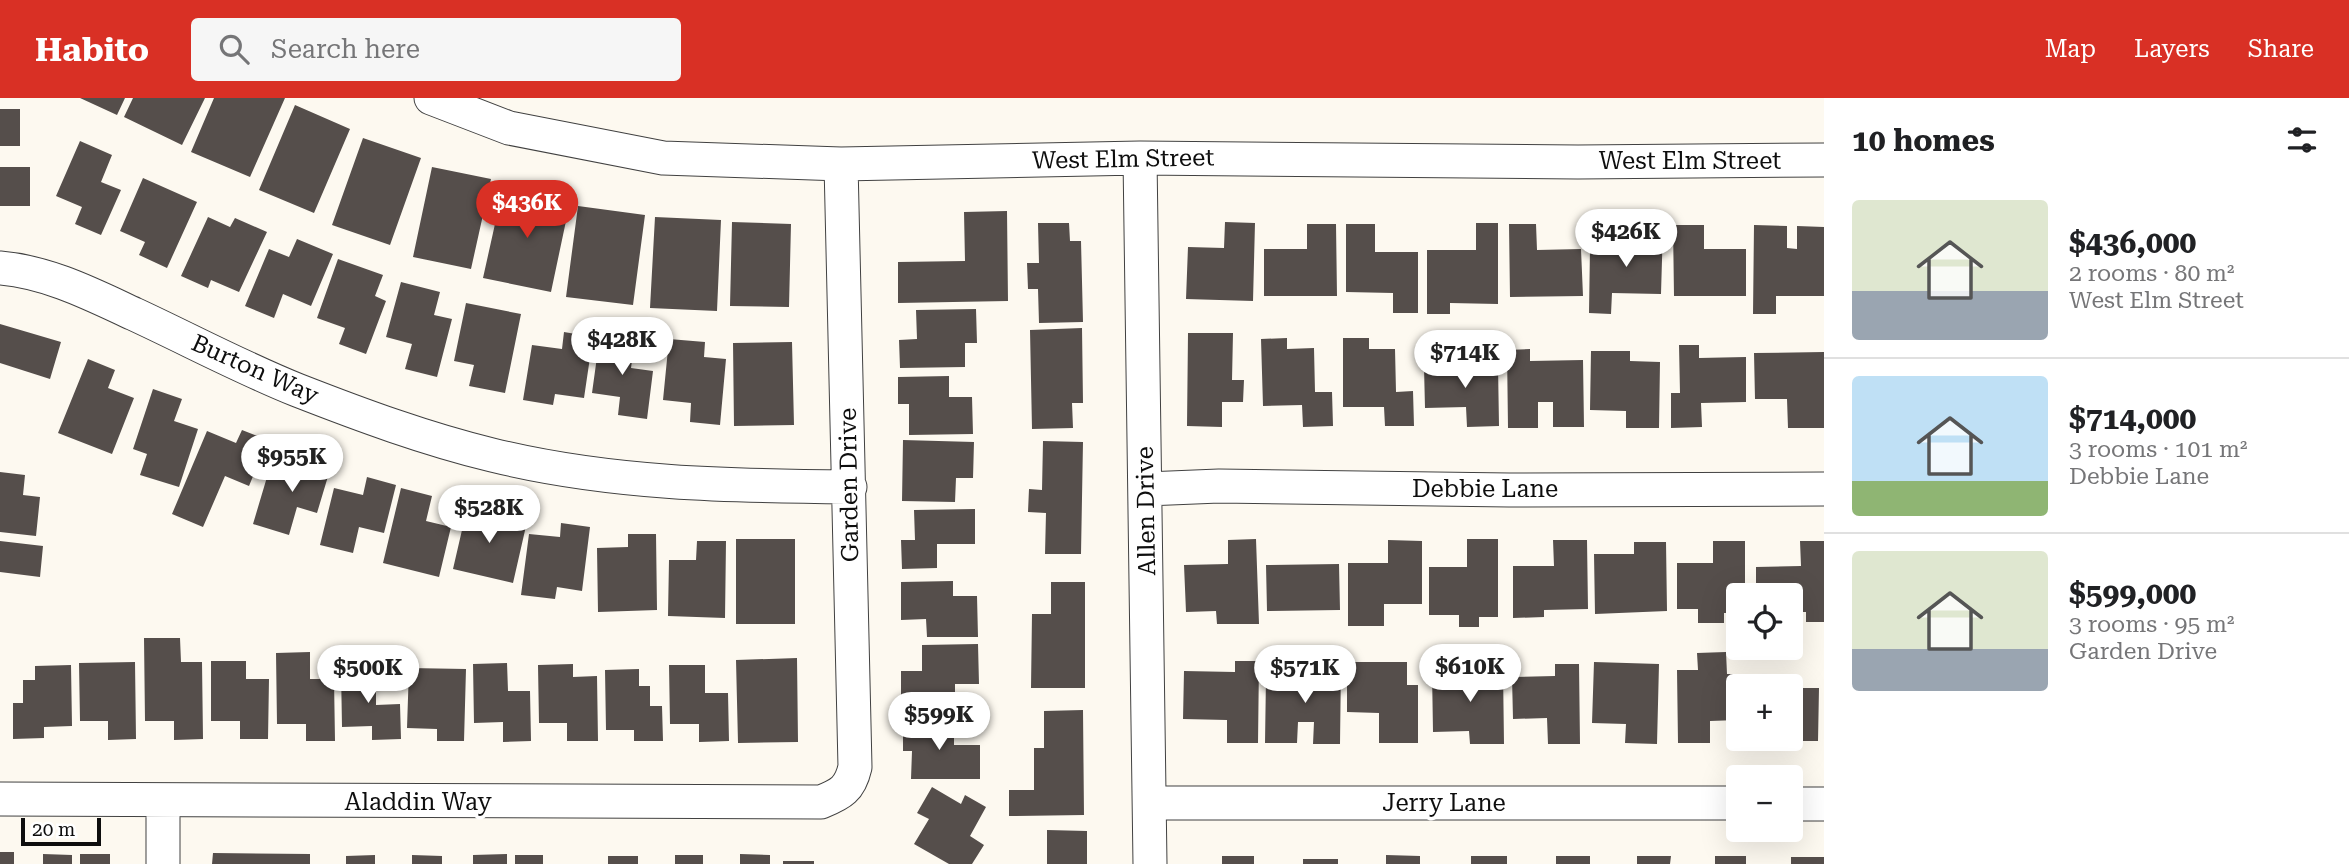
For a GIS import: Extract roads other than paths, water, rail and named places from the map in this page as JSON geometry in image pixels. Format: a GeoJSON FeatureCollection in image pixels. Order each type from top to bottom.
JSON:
{"type":"FeatureCollection","features":[{"type":"Feature","properties":{"kind":"street","name":"West Elm Street"},"geometry":{"type":"LineString","coordinates":[[430,98],[509,128],[663,158],[841,164],[1140,158],[1578,162],[1824,160]]}},
{"type":"Feature","properties":{"kind":"street","name":"Allen Drive"},"geometry":{"type":"LineString","coordinates":[[1140,158],[1150,864]]}},
{"type":"Feature","properties":{"kind":"street","name":"Garden Drive"},"geometry":{"type":"LineString","coordinates":[[834,797],[843,793],[852,780],[855,767],[841,164]]}},
{"type":"Feature","properties":{"kind":"street","name":"Burton Way"},"geometry":{"type":"LineString","coordinates":[[0,268],[20,270],[78,288],[283,384],[357,413],[491,455],[647,481],[717,486],[850,487]]}},
{"type":"Feature","properties":{"kind":"street","name":"Debbie Lane"},"geometry":{"type":"LineString","coordinates":[[1146,489],[1219,486],[1509,490],[1824,489]]}},
{"type":"Feature","properties":{"kind":"street","name":"Aladdin Way"},"geometry":{"type":"LineString","coordinates":[[0,799],[163,802],[821,802],[834,797]]}},
{"type":"Feature","properties":{"kind":"street"},"geometry":{"type":"LineString","coordinates":[[163,802],[163,864]]}},
{"type":"Feature","properties":{"kind":"street","name":"Jerry Lane"},"geometry":{"type":"LineString","coordinates":[[1150,803],[1726,803]]}},
{"type":"Feature","properties":{"kind":"street"},"geometry":{"type":"LineString","coordinates":[[1803,804],[1824,804]]}}]}
